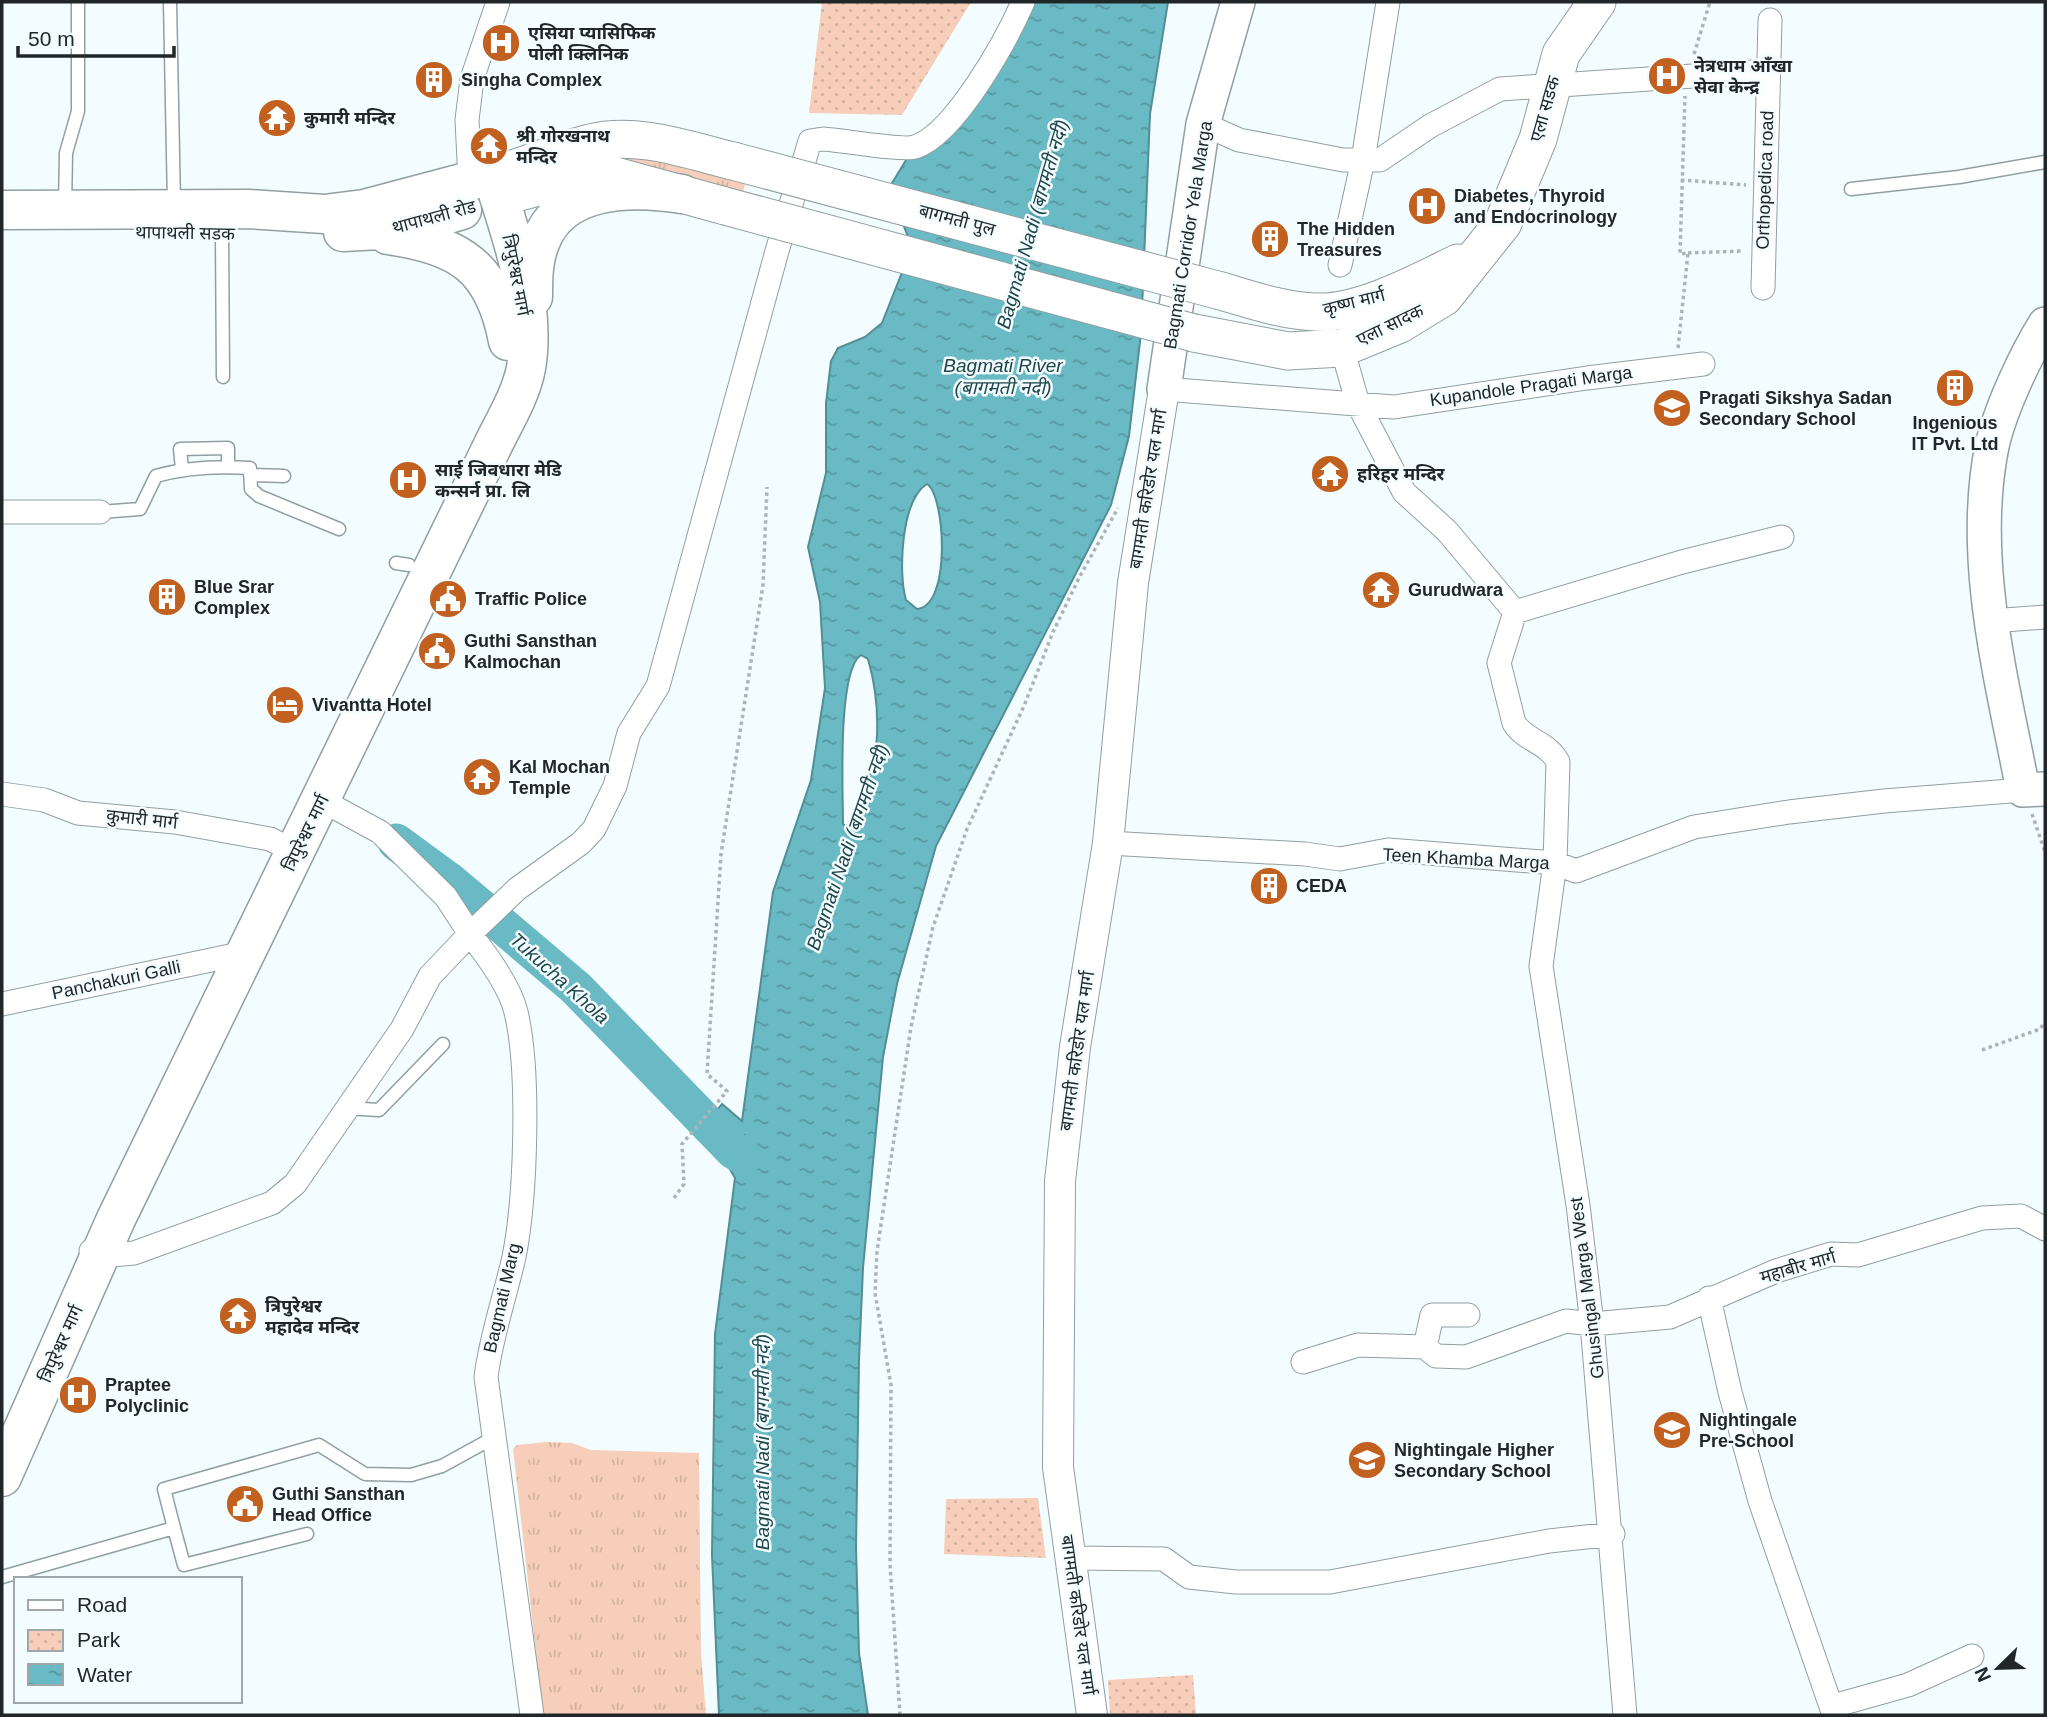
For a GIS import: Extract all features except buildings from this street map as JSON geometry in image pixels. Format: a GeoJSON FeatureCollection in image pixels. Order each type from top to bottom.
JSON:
{"type":"FeatureCollection","features":[{"type":"Feature","properties":{"kind":"highway","name":"थापाथली रोड"},"geometry":{"type":"LineString","coordinates":[[366,220],[397,229],[482,181]]}},
{"type":"Feature","properties":{"kind":"highway","name":"त्रिपुरेश्वर मार्ग"},"geometry":{"type":"LineString","coordinates":[[2,1477],[93,1252],[282,845],[402,564],[496,396],[518,340],[524,294],[482,181]]}},
{"type":"Feature","properties":{"kind":"highway"},"geometry":{"type":"LineString","coordinates":[[518,340],[540,242],[566,208],[590,194],[682,194]]}},
{"type":"Feature","properties":{"kind":"highway","name":"थापाथली सडक"},"geometry":{"type":"LineString","coordinates":[[2,210],[174,209],[324,214],[366,220]]}},
{"type":"Feature","properties":{"kind":"highway","name":"थापाथली सडक"},"geometry":{"type":"LineString","coordinates":[[2,232],[222,234],[366,220]]}},
{"type":"Feature","properties":{"kind":"highway"},"geometry":{"type":"LineString","coordinates":[[366,220],[433,243],[464,257],[484,276],[518,340]]}},
{"type":"Feature","properties":{"kind":"highway","name":"त्रिपुरेश्वर मार्ग"},"geometry":{"type":"LineString","coordinates":[[2,1426],[323,801],[424,583],[518,391],[526,371],[518,340]]}},
{"type":"Feature","properties":{"kind":"main road","name":"Bagmati Corridor Yela Marga"},"geometry":{"type":"LineString","coordinates":[[1164,389],[1203,124],[1238,2]]}},
{"type":"Feature","properties":{"kind":"main road","name":"एला सडक"},"geometry":{"type":"LineString","coordinates":[[1481,251],[1503,223],[1538,139],[1551,84],[1562,54],[1597,2]]}},
{"type":"Feature","properties":{"kind":"main road","name":"बागमती पुल"},"geometry":{"type":"LineString","coordinates":[[482,181],[563,151],[612,139],[642,141],[733,161],[1221,290]]}},
{"type":"Feature","properties":{"kind":"main road"},"geometry":{"type":"LineString","coordinates":[[482,181],[530,187],[596,174],[626,176],[682,194]]}},
{"type":"Feature","properties":{"kind":"main road","name":"एला सादक"},"geometry":{"type":"LineString","coordinates":[[682,194],[1194,333],[1288,351],[1342,348],[1399,324],[1444,297],[1481,251]]}},
{"type":"Feature","properties":{"kind":"main road","name":"कृष्ण मार्ग"},"geometry":{"type":"LineString","coordinates":[[1221,290],[1270,306],[1317,313],[1338,309],[1415,284],[1481,251]]}},
{"type":"Feature","properties":{"kind":"main road"},"geometry":{"type":"LineString","coordinates":[[2034,790],[1992,621],[1986,542],[1993,445],[2001,419],[2045,324]]}},
{"type":"Feature","properties":{"kind":"street"},"geometry":{"type":"LineString","coordinates":[[482,181],[472,79],[498,2]]}},
{"type":"Feature","properties":{"kind":"street"},"geometry":{"type":"LineString","coordinates":[[93,1252],[134,1253],[272,1203],[295,1184],[402,1029],[430,976],[517,890],[581,842],[594,829],[615,786],[629,733],[658,686],[777,251],[810,141],[823,139],[914,147],[939,131],[986,72],[1023,2]]}},
{"type":"Feature","properties":{"kind":"street"},"geometry":{"type":"LineString","coordinates":[[1340,265],[1363,160],[1388,2]]}},
{"type":"Feature","properties":{"kind":"street","name":"Orthopedica road"},"geometry":{"type":"LineString","coordinates":[[1763,288],[1770,20]]}},
{"type":"Feature","properties":{"kind":"street"},"geometry":{"type":"LineString","coordinates":[[1203,124],[1239,140],[1343,160],[1380,160],[1430,126],[1500,89],[1768,71]]}},
{"type":"Feature","properties":{"kind":"street"},"geometry":{"type":"LineString","coordinates":[[1551,84],[1686,80],[1768,71]]}},
{"type":"Feature","properties":{"kind":"street"},"geometry":{"type":"LineString","coordinates":[[1342,348],[1358,404],[1404,492],[1447,531],[1516,612],[1682,562],[1782,537]]}},
{"type":"Feature","properties":{"kind":"street","name":"Kupandole Pragati Marga"},"geometry":{"type":"LineString","coordinates":[[1164,389],[1394,407],[1419,401],[1703,364]]}},
{"type":"Feature","properties":{"kind":"street","name":"बागमती करिडोर यल मार्ग"},"geometry":{"type":"LineString","coordinates":[[1092,1715],[1058,1467],[1060,1181],[1075,1047],[1108,843],[1133,583],[1164,389]]}},
{"type":"Feature","properties":{"kind":"street"},"geometry":{"type":"LineString","coordinates":[[2,512],[100,512]]}},
{"type":"Feature","properties":{"kind":"street","name":"Ghusingal Marga West"},"geometry":{"type":"LineString","coordinates":[[1516,612],[1499,663],[1514,723],[1517,729],[1551,749],[1558,762],[1555,863],[1541,966],[1578,1205],[1592,1324],[1613,1534],[1625,1715]]}},
{"type":"Feature","properties":{"kind":"street"},"geometry":{"type":"LineString","coordinates":[[1992,621],[2045,617]]}},
{"type":"Feature","properties":{"kind":"street","name":"Teen Khamba Marga"},"geometry":{"type":"LineString","coordinates":[[1108,843],[1305,853],[1340,859],[1388,850],[1555,863],[1576,870],[1694,827],[1884,801],[2034,790]]}},
{"type":"Feature","properties":{"kind":"street","name":"कुमारी मार्ग"},"geometry":{"type":"LineString","coordinates":[[2,794],[44,800],[78,813],[176,822],[270,839],[282,845]]}},
{"type":"Feature","properties":{"kind":"street","name":"Bagmati Marg"},"geometry":{"type":"LineString","coordinates":[[323,801],[380,832],[477,928],[486,955],[515,1009],[523,1066],[520,1214],[514,1255],[489,1352],[486,1377],[532,1715]]}},
{"type":"Feature","properties":{"kind":"street","name":"Panchakuri Galli"},"geometry":{"type":"LineString","coordinates":[[2,1004],[230,956]]}},
{"type":"Feature","properties":{"kind":"street","name":"महाबीर मार्ग"},"geometry":{"type":"LineString","coordinates":[[1303,1362],[1358,1345],[1425,1347],[1436,1356],[1466,1357],[1566,1321],[1592,1324],[1670,1317],[1776,1270],[1831,1254],[1858,1255],[1982,1218],[2021,1216],[2045,1229]]}},
{"type":"Feature","properties":{"kind":"street"},"geometry":{"type":"LineString","coordinates":[[1709,1298],[1730,1392],[1760,1501],[1786,1583],[1834,1711],[1908,1685],[1972,1657]]}},
{"type":"Feature","properties":{"kind":"street"},"geometry":{"type":"LineString","coordinates":[[1425,1347],[1432,1315],[1468,1315]]}},
{"type":"Feature","properties":{"kind":"street"},"geometry":{"type":"LineString","coordinates":[[1070,1558],[1164,1559],[1189,1577],[1236,1582],[1330,1582],[1549,1541],[1613,1534]]}},
{"type":"Feature","properties":{"kind":"lane"},"geometry":{"type":"LineString","coordinates":[[65,209],[66,153],[78,111],[78,2]]}},
{"type":"Feature","properties":{"kind":"lane"},"geometry":{"type":"LineString","coordinates":[[170,2],[174,209]]}},
{"type":"Feature","properties":{"kind":"lane"},"geometry":{"type":"LineString","coordinates":[[1851,189],[1959,177],[2045,162]]}},
{"type":"Feature","properties":{"kind":"lane"},"geometry":{"type":"LineString","coordinates":[[222,234],[223,377]]}},
{"type":"Feature","properties":{"kind":"lane"},"geometry":{"type":"LineString","coordinates":[[182,468],[180,449],[228,448],[228,467]]}},
{"type":"Feature","properties":{"kind":"lane"},"geometry":{"type":"LineString","coordinates":[[100,512],[140,509],[156,476],[182,468],[250,468],[251,489],[259,496],[339,529]]}},
{"type":"Feature","properties":{"kind":"lane"},"geometry":{"type":"LineString","coordinates":[[250,475],[284,477]]}},
{"type":"Feature","properties":{"kind":"lane"},"geometry":{"type":"LineString","coordinates":[[346,1108],[379,1110],[443,1044]]}},
{"type":"Feature","properties":{"kind":"lane"},"geometry":{"type":"LineString","coordinates":[[307,1534],[184,1565],[164,1489],[319,1445],[365,1474],[411,1475],[442,1466],[493,1438]]}},
{"type":"Feature","properties":{"kind":"lane"},"geometry":{"type":"LineString","coordinates":[[2,1577],[174,1528]]}},
{"type":"Feature","properties":{"kind":"path"},"geometry":{"type":"LineString","coordinates":[[1710,2],[1686,80],[1680,254],[1762,250]]}},
{"type":"Feature","properties":{"kind":"path"},"geometry":{"type":"LineString","coordinates":[[1681,180],[1754,186]]}},
{"type":"Feature","properties":{"kind":"path"},"geometry":{"type":"LineString","coordinates":[[1676,367],[1688,253]]}},
{"type":"Feature","properties":{"kind":"path"},"geometry":{"type":"LineString","coordinates":[[674,1198],[684,1184],[682,1144],[727,1091],[707,1074],[721,854],[761,600],[766,547],[767,487]]}},
{"type":"Feature","properties":{"kind":"path"},"geometry":{"type":"LineString","coordinates":[[901,1715],[890,1564],[891,1385],[876,1293],[877,1251],[911,1027],[933,927],[967,829],[1024,706],[1053,632],[1080,576],[1119,508],[1121,495]]}},
{"type":"Feature","properties":{"kind":"path"},"geometry":{"type":"LineString","coordinates":[[2034,790],[2045,852]]}},
{"type":"Feature","properties":{"kind":"path"},"geometry":{"type":"LineString","coordinates":[[1982,1051],[2040,1029],[2045,1022]]}},
{"type":"Feature","properties":{"kind":"green space"},"geometry":{"type":"Polygon","coordinates":[[[822,2],[971,2],[902,115],[809,113],[822,2]]]}},
{"type":"Feature","properties":{"kind":"green space"},"geometry":{"type":"Polygon","coordinates":[[[641,156],[747,176],[742,196],[603,160],[641,156]]]}},
{"type":"Feature","properties":{"kind":"green space"},"geometry":{"type":"Polygon","coordinates":[[[572,1443],[591,1450],[699,1453],[701,1653],[706,1715],[543,1715],[513,1449],[517,1445],[572,1443]]]}},
{"type":"Feature","properties":{"kind":"green space"},"geometry":{"type":"Polygon","coordinates":[[[1038,1498],[1046,1558],[944,1554],[946,1499],[1038,1498]]]}},
{"type":"Feature","properties":{"kind":"green space"},"geometry":{"type":"Polygon","coordinates":[[[1193,1675],[1196,1715],[1110,1715],[1108,1680],[1193,1675]]]}},
{"type":"Feature","properties":{"kind":"water","name":"Bagmati River (बागमती नदी)"},"geometry":{"type":"Polygon","coordinates":[[[1022,2],[1168,2],[1150,114],[1141,333],[1129,436],[1111,505],[936,846],[897,984],[883,1057],[863,1268],[859,1360],[856,1547],[859,1653],[868,1715],[719,1715],[712,1555],[715,1334],[735,1178],[728,1166],[696,1137],[722,1104],[742,1121],[773,892],[811,780],[825,688],[820,602],[808,547],[826,473],[826,403],[831,361],[838,348],[865,337],[882,323],[912,247],[889,188],[914,147],[939,131],[1022,2]],[[927,484],[918,492],[912,505],[902,556],[906,600],[917,609],[928,603],[936,590],[942,550],[938,508],[933,492],[927,484]],[[861,655],[853,666],[845,707],[843,824],[847,827],[862,798],[871,770],[877,735],[873,678],[868,659],[861,655]]]}},
{"type":"Feature","properties":{"kind":"waterway","name":"Tukucha Khola"},"geometry":{"type":"LineString","coordinates":[[396,842],[452,883],[576,988],[734,1151],[744,1157]]}},
{"type":"Feature","properties":{"kind":"place","name":"एसिया प्यासिफिक पोली क्लिनिक"},"geometry":{"type":"Point","coordinates":[501,43]}},
{"type":"Feature","properties":{"kind":"place","name":"नेत्रधाम आँखा सेवा केन्द्र"},"geometry":{"type":"Point","coordinates":[1667,76]}},
{"type":"Feature","properties":{"kind":"place","name":"Singha Complex"},"geometry":{"type":"Point","coordinates":[434,80]}},
{"type":"Feature","properties":{"kind":"place","name":"कुमारी मन्दिर"},"geometry":{"type":"Point","coordinates":[277,118]}},
{"type":"Feature","properties":{"kind":"place","name":"श्री गोरखनाथ मन्दिर"},"geometry":{"type":"Point","coordinates":[489,146]}},
{"type":"Feature","properties":{"kind":"place","name":"Diabetes, Thyroid and Endocrinology"},"geometry":{"type":"Point","coordinates":[1427,206]}},
{"type":"Feature","properties":{"kind":"place","name":"The Hidden Treasures"},"geometry":{"type":"Point","coordinates":[1270,239]}},
{"type":"Feature","properties":{"kind":"place","name":"Ingenious IT Pvt. Ltd"},"geometry":{"type":"Point","coordinates":[1955,388]}},
{"type":"Feature","properties":{"kind":"place","name":"Pragati Sikshya Sadan Secondary School"},"geometry":{"type":"Point","coordinates":[1672,408]}},
{"type":"Feature","properties":{"kind":"place","name":"हरिहर मन्दिर"},"geometry":{"type":"Point","coordinates":[1330,474]}},
{"type":"Feature","properties":{"kind":"place","name":"साई जिवधारा मेडि कन्सर्न प्रा. लि"},"geometry":{"type":"Point","coordinates":[408,480]}},
{"type":"Feature","properties":{"kind":"place","name":"Gurudwara"},"geometry":{"type":"Point","coordinates":[1381,590]}},
{"type":"Feature","properties":{"kind":"place","name":"Blue Srar Complex"},"geometry":{"type":"Point","coordinates":[167,597]}},
{"type":"Feature","properties":{"kind":"place","name":"Traffic Police"},"geometry":{"type":"Point","coordinates":[448,599]}},
{"type":"Feature","properties":{"kind":"place","name":"Guthi Sansthan Kalmochan"},"geometry":{"type":"Point","coordinates":[437,651]}},
{"type":"Feature","properties":{"kind":"place","name":"Vivantta Hotel"},"geometry":{"type":"Point","coordinates":[285,705]}},
{"type":"Feature","properties":{"kind":"place","name":"Kal Mochan Temple"},"geometry":{"type":"Point","coordinates":[482,777]}},
{"type":"Feature","properties":{"kind":"place","name":"CEDA"},"geometry":{"type":"Point","coordinates":[1269,886]}},
{"type":"Feature","properties":{"kind":"place","name":"त्रिपुरेश्वर महादेव मन्दिर"},"geometry":{"type":"Point","coordinates":[238,1316]}},
{"type":"Feature","properties":{"kind":"place","name":"Praptee Polyclinic"},"geometry":{"type":"Point","coordinates":[78,1395]}},
{"type":"Feature","properties":{"kind":"place","name":"Nightingale Pre-School"},"geometry":{"type":"Point","coordinates":[1672,1430]}},
{"type":"Feature","properties":{"kind":"place","name":"Nightingale Higher Secondary School"},"geometry":{"type":"Point","coordinates":[1367,1460]}},
{"type":"Feature","properties":{"kind":"place","name":"Guthi Sansthan Head Office"},"geometry":{"type":"Point","coordinates":[245,1504]}},
{"type":"Feature","properties":{"kind":"water label","name":"Bagmati Nadi (बागमती नदी)"},"geometry":{"type":"Point","coordinates":[1032,224]}},
{"type":"Feature","properties":{"kind":"water label","name":"Bagmati Nadi (बागमती नदी)"},"geometry":{"type":"Point","coordinates":[847,847]}},
{"type":"Feature","properties":{"kind":"water label","name":"Bagmati Nadi (बागमती नदी)"},"geometry":{"type":"Point","coordinates":[762,1442]}}]}
